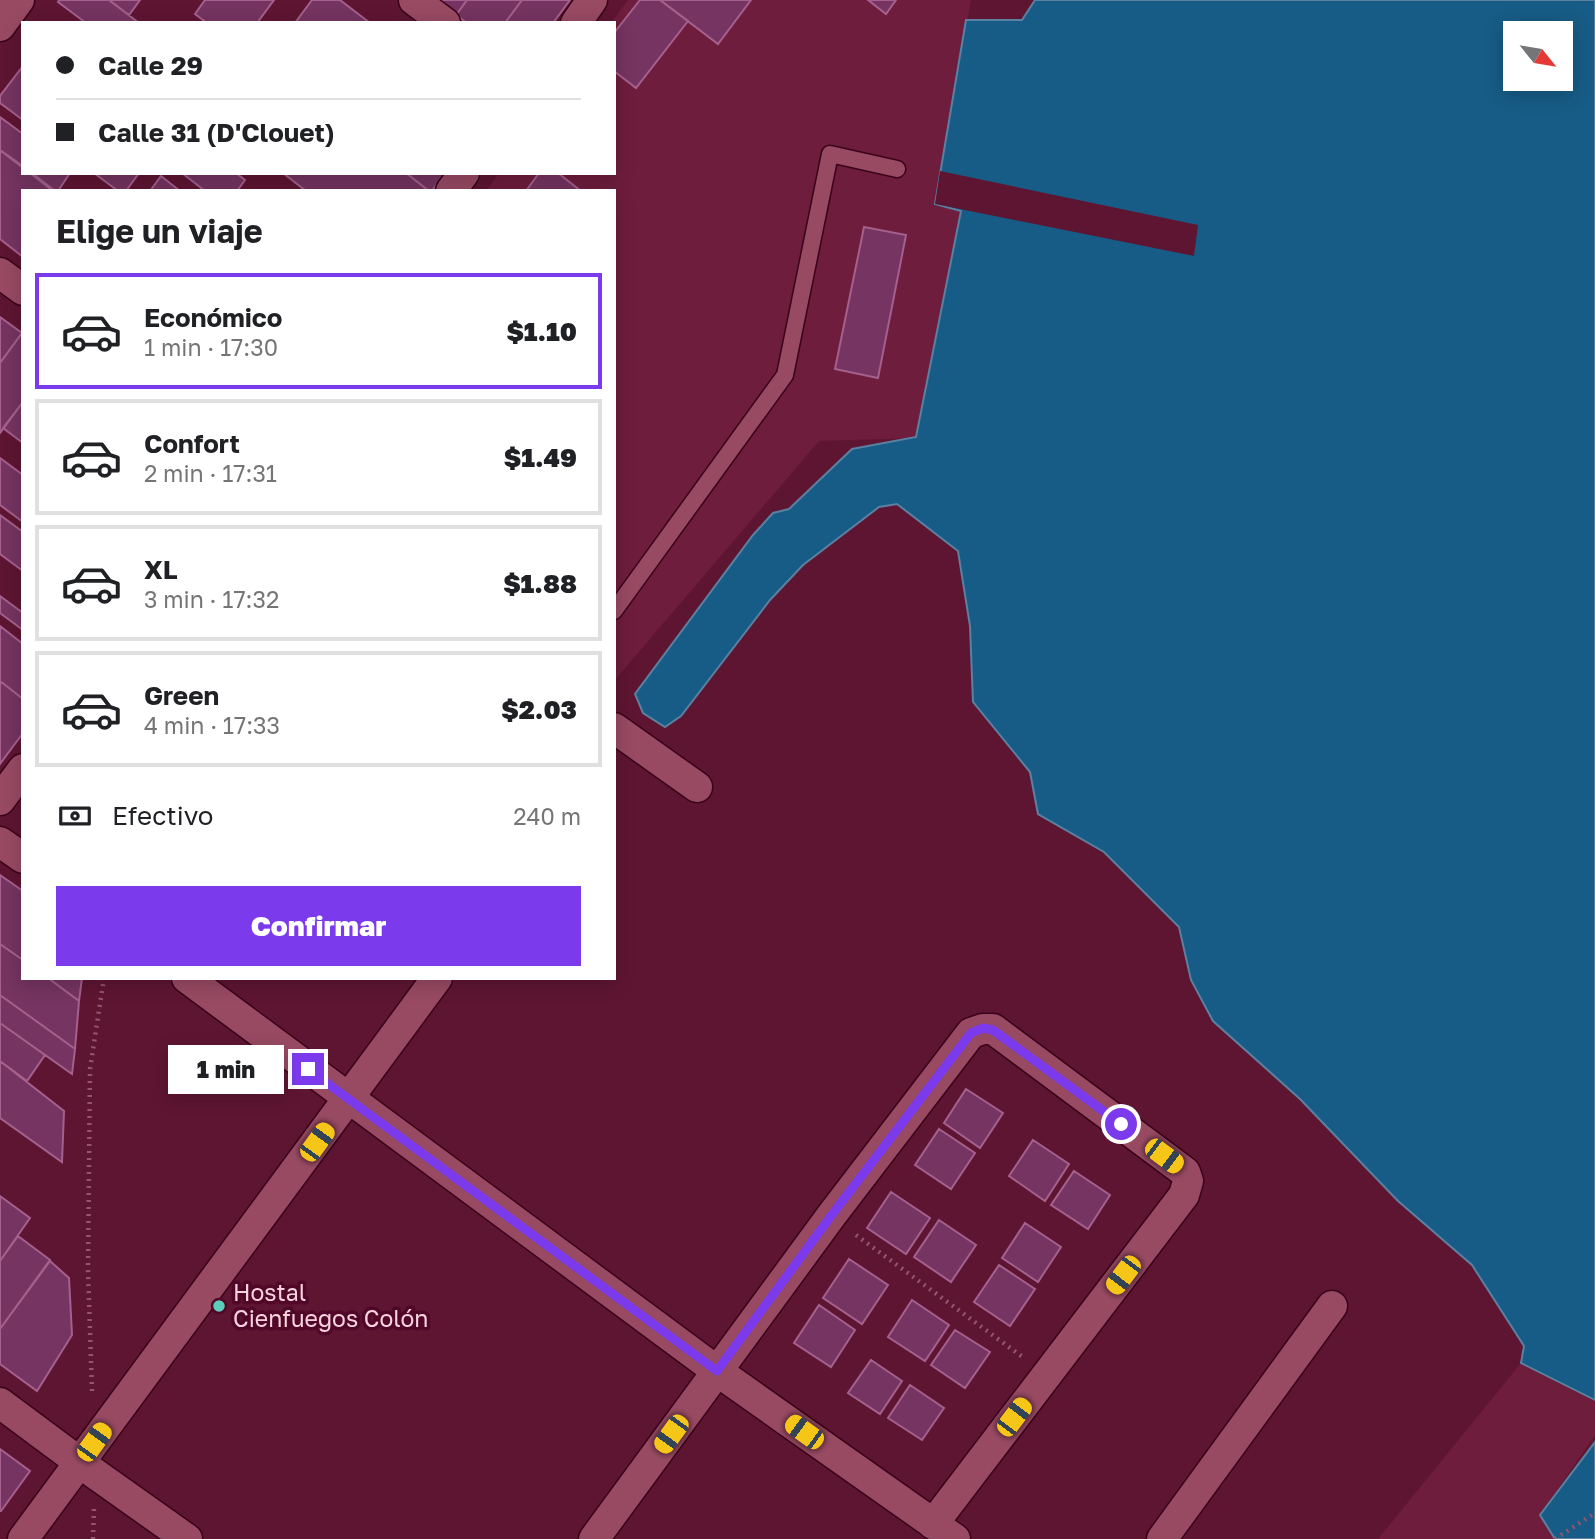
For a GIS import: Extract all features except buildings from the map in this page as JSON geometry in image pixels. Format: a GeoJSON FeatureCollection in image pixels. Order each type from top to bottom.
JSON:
{"type":"FeatureCollection","features":[{"type":"Feature","properties":{"kind":"street"},"geometry":{"type":"LineString","coordinates":[[0,26],[19,0]]}},
{"type":"Feature","properties":{"kind":"street"},"geometry":{"type":"LineString","coordinates":[[414,0],[442,21]]}},
{"type":"Feature","properties":{"kind":"street"},"geometry":{"type":"LineString","coordinates":[[577,21],[593,0]]}},
{"type":"Feature","properties":{"kind":"street"},"geometry":{"type":"LineString","coordinates":[[0,273],[21,289]]}},
{"type":"Feature","properties":{"kind":"street"},"geometry":{"type":"LineString","coordinates":[[616,733],[697,787]]}},
{"type":"Feature","properties":{"kind":"street"},"geometry":{"type":"LineString","coordinates":[[0,800],[21,772]]}},
{"type":"Feature","properties":{"kind":"street"},"geometry":{"type":"LineString","coordinates":[[0,842],[21,857]]}},
{"type":"Feature","properties":{"kind":"street"},"geometry":{"type":"LineString","coordinates":[[190,980],[717,1371],[944,1531],[1047,1375],[1184,1195],[1188,1181],[1185,1172],[993,1030],[983,1028],[971,1033],[831,1216],[717,1371],[594,1539]]}},
{"type":"Feature","properties":{"kind":"street"},"geometry":{"type":"LineString","coordinates":[[23,1539],[90,1459],[437,980]]}},
{"type":"Feature","properties":{"kind":"street"},"geometry":{"type":"LineString","coordinates":[[1162,1539],[1332,1306]]}},
{"type":"Feature","properties":{"kind":"street"},"geometry":{"type":"LineString","coordinates":[[0,1403],[90,1459],[187,1539]]}},
{"type":"Feature","properties":{"kind":"lane"},"geometry":{"type":"LineString","coordinates":[[616,608],[785,375],[830,154],[898,169]]}},
{"type":"Feature","properties":{"kind":"path"},"geometry":{"type":"LineString","coordinates":[[93,1539],[88,1270],[90,1069],[104,980]]}},
{"type":"Feature","properties":{"kind":"path"},"geometry":{"type":"LineString","coordinates":[[831,1216],[1047,1375]]}},
{"type":"Feature","properties":{"kind":"path"},"geometry":{"type":"LineString","coordinates":[[1555,1539],[1595,1513]]}},
{"type":"Feature","properties":{"kind":"shaded area"},"geometry":{"type":"Polygon","coordinates":[[[628,0],[971,0],[935,203],[961,211],[916,438],[819,441],[616,679],[616,189],[487,189],[498,175],[616,175],[616,21],[612,21],[628,0]]]}},
{"type":"Feature","properties":{"kind":"shaded area"},"geometry":{"type":"Polygon","coordinates":[[[1521,1363],[1595,1400],[1595,1435],[1540,1515],[1555,1539],[1378,1539],[1521,1363]]]}},
{"type":"Feature","properties":{"kind":"water"},"geometry":{"type":"Polygon","coordinates":[[[1035,0],[1595,0],[1595,1400],[1521,1363],[1524,1346],[1472,1265],[1398,1201],[1300,1099],[1213,1021],[1191,980],[1179,927],[1104,852],[1038,814],[1030,772],[973,702],[970,626],[958,551],[897,504],[879,507],[803,565],[770,600],[681,716],[665,727],[643,713],[635,694],[753,535],[773,513],[789,509],[852,449],[916,437],[961,211],[935,204],[966,20],[1022,20],[1035,0]]]}},
{"type":"Feature","properties":{"kind":"water"},"geometry":{"type":"Polygon","coordinates":[[[1595,1442],[1595,1539],[1555,1539],[1540,1515],[1595,1442]]]}},
{"type":"Feature","properties":{"kind":"pier"},"geometry":{"type":"Polygon","coordinates":[[[940,171],[1198,225],[1194,256],[935,204],[940,171]]]}},
{"type":"Feature","properties":{"kind":"place","name":"Hostal Cienfuegos Colón"},"geometry":{"type":"Point","coordinates":[219,1306]}},
{"type":"Feature","properties":{"kind":"route"},"geometry":{"type":"LineString","coordinates":[[308,1069],[717,1371],[971,1033],[983,1028],[993,1030],[1121,1124]]}}]}
